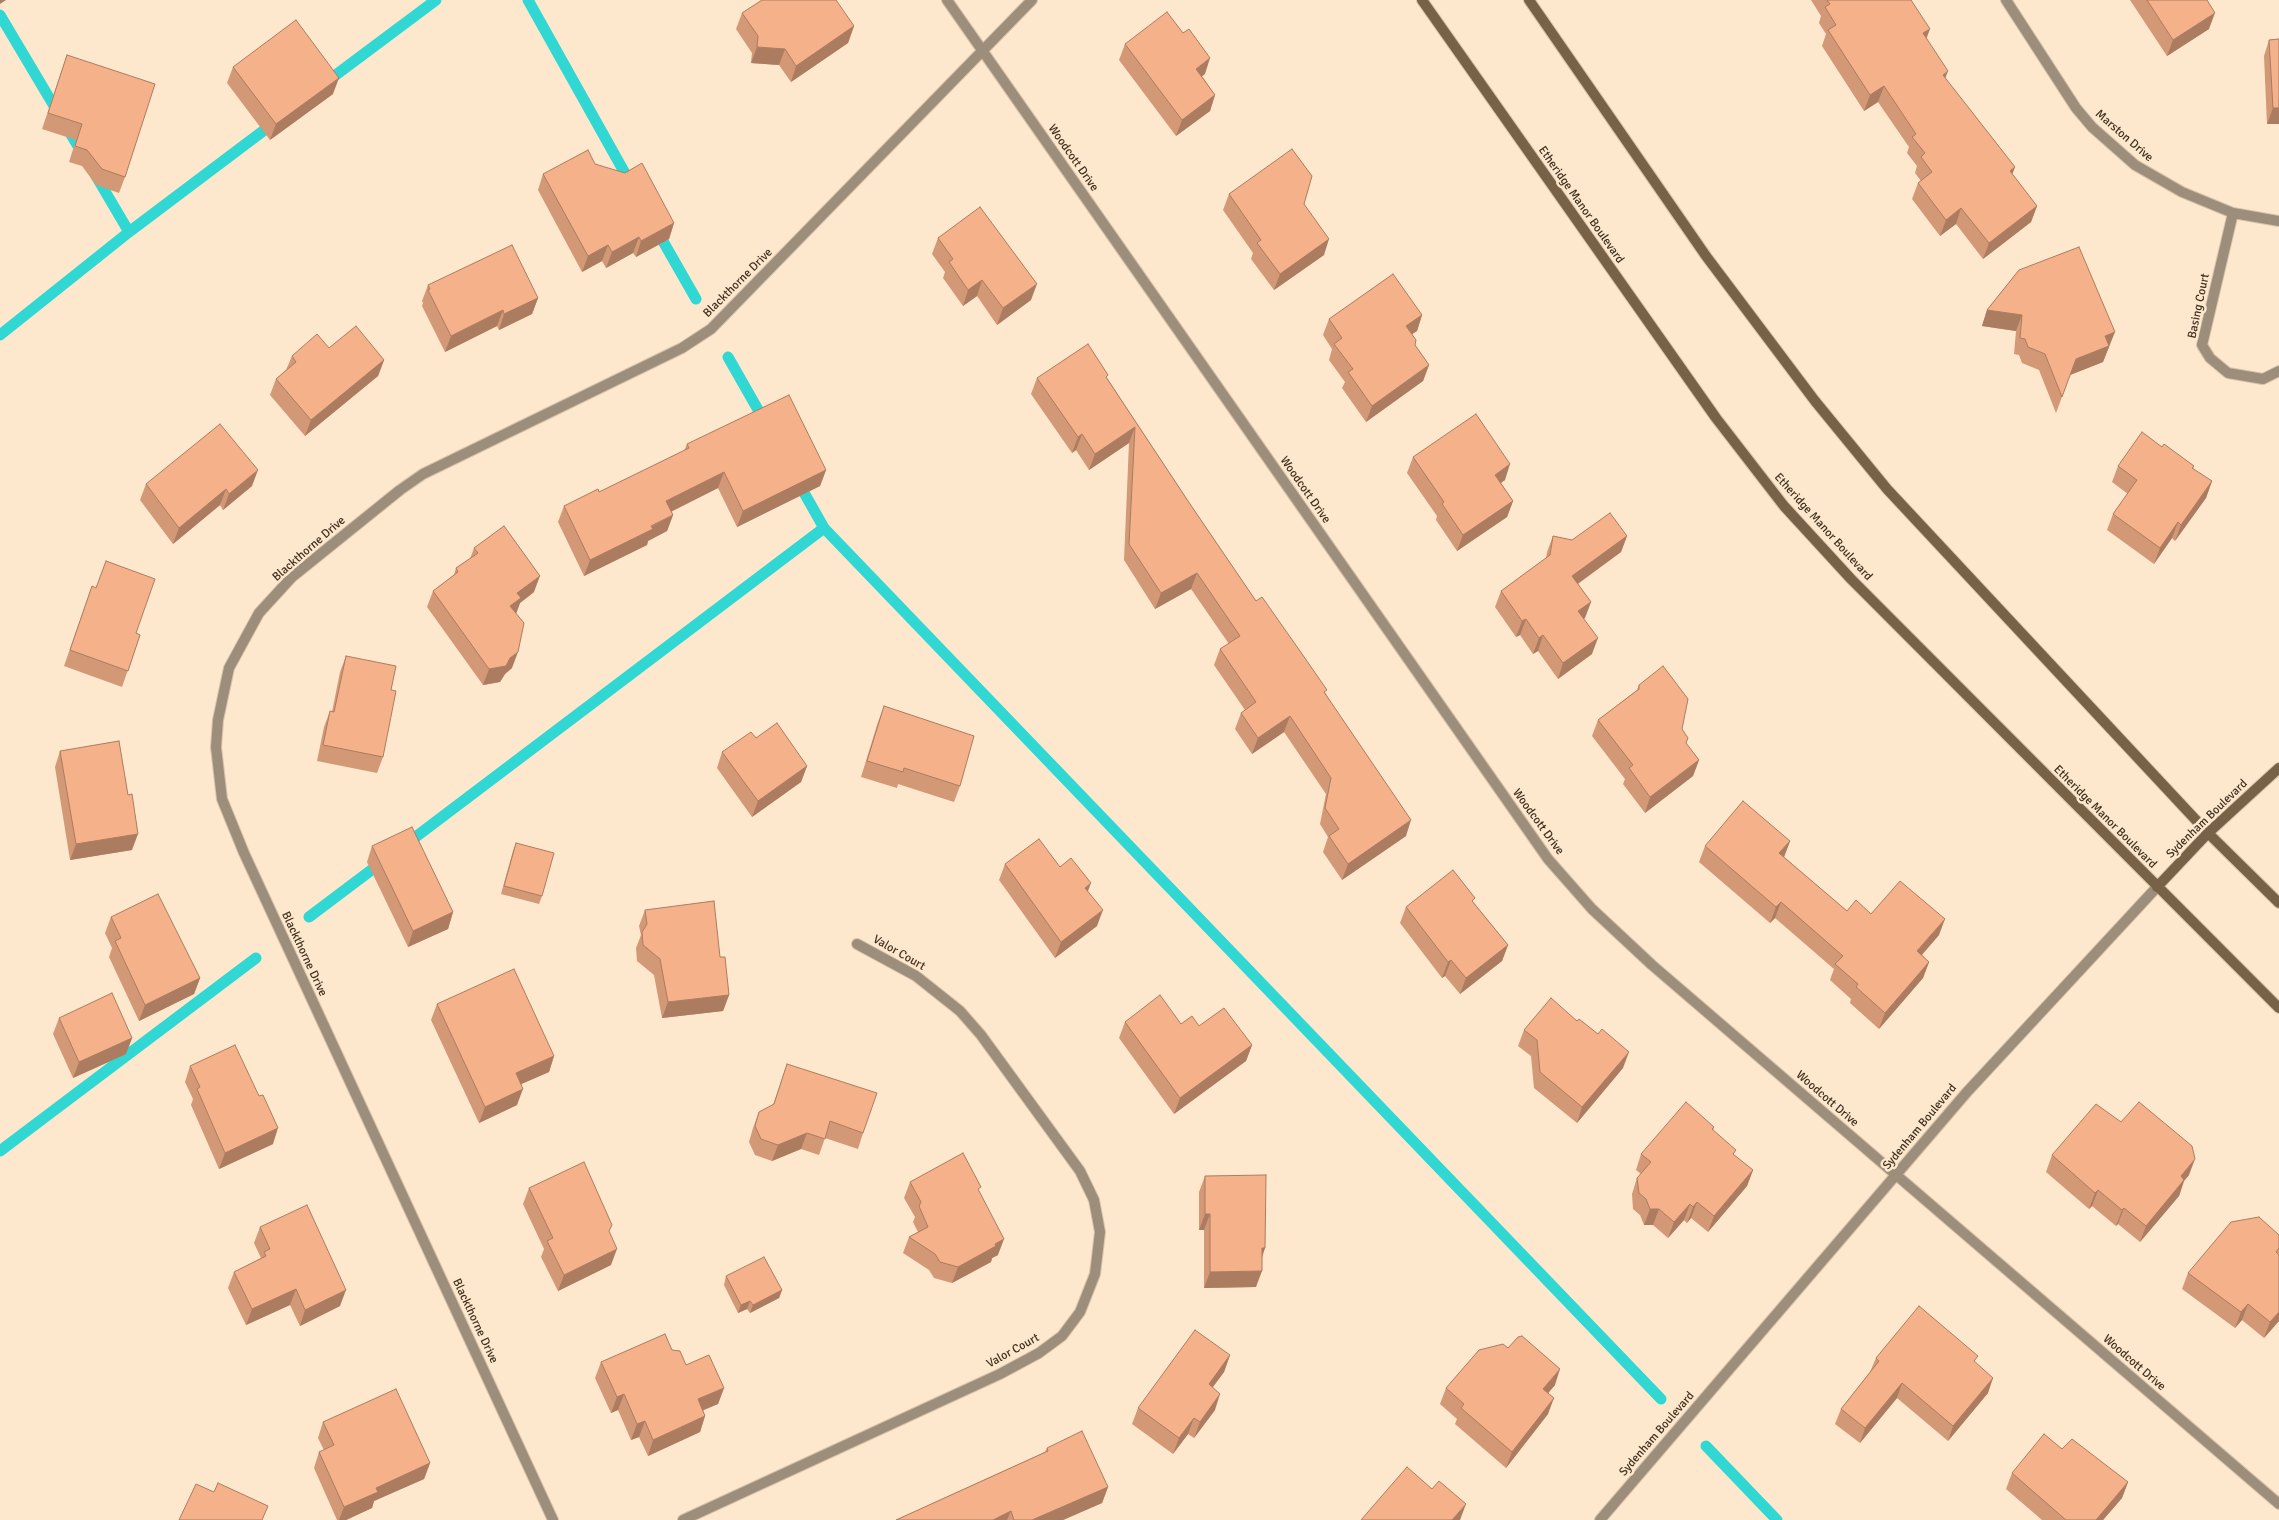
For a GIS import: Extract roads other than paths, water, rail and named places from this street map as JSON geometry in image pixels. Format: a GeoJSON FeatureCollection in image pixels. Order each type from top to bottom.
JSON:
{"type":"FeatureCollection","features":[{"type":"Feature","properties":{"kind":"main road","name":"Etheridge Manor Boulevard"},"geometry":{"type":"LineString","coordinates":[[1422,0],[1716,418],[1784,506],[1851,579],[2279,1008]]}},
{"type":"Feature","properties":{"kind":"main road"},"geometry":{"type":"LineString","coordinates":[[1529,0],[1706,256],[1815,401],[1887,489],[2208,833],[2279,903]]}},
{"type":"Feature","properties":{"kind":"main road","name":"Sydenham Boulevard"},"geometry":{"type":"LineString","coordinates":[[2157,887],[2208,833],[2279,768]]}},
{"type":"Feature","properties":{"kind":"street","name":"Woodcott Drive"},"geometry":{"type":"LineString","coordinates":[[947,0],[1548,859],[1592,909],[1652,965],[2279,1504]]}},
{"type":"Feature","properties":{"kind":"street","name":"Blackthorne Drive"},"geometry":{"type":"LineString","coordinates":[[553,1520],[244,854],[222,799],[216,747],[218,720],[229,668],[260,613],[292,577],[422,474],[682,348],[711,329],[1032,0]]}},
{"type":"Feature","properties":{"kind":"street","name":"Marston Drive"},"geometry":{"type":"LineString","coordinates":[[2006,0],[2076,108],[2092,127],[2135,165],[2182,192],[2233,213],[2279,221]]}},
{"type":"Feature","properties":{"kind":"street","name":"Basing Court"},"geometry":{"type":"LineString","coordinates":[[2233,213],[2202,345],[2210,358],[2228,372],[2263,379],[2279,371]]}},
{"type":"Feature","properties":{"kind":"street","name":"Sydenham Boulevard"},"geometry":{"type":"LineString","coordinates":[[1600,1520],[1967,1092],[2157,887]]}},
{"type":"Feature","properties":{"kind":"street","name":"Valor Court"},"geometry":{"type":"LineString","coordinates":[[683,1520],[991,1378],[1039,1353],[1062,1336],[1080,1312],[1095,1274],[1100,1232],[1094,1200],[1074,1162],[981,1035],[960,1011],[916,976],[857,944]]}},
{"type":"Feature","properties":{"kind":"waterway"},"geometry":{"type":"LineString","coordinates":[[325,83],[436,0]]}},
{"type":"Feature","properties":{"kind":"waterway"},"geometry":{"type":"LineString","coordinates":[[528,0],[631,184]]}},
{"type":"Feature","properties":{"kind":"waterway"},"geometry":{"type":"LineString","coordinates":[[0,15],[82,153]]}},
{"type":"Feature","properties":{"kind":"waterway"},"geometry":{"type":"LineString","coordinates":[[0,335],[129,232],[275,122]]}},
{"type":"Feature","properties":{"kind":"waterway"},"geometry":{"type":"LineString","coordinates":[[96,176],[129,232]]}},
{"type":"Feature","properties":{"kind":"waterway"},"geometry":{"type":"LineString","coordinates":[[656,229],[696,299]]}},
{"type":"Feature","properties":{"kind":"waterway"},"geometry":{"type":"LineString","coordinates":[[728,357],[765,422]]}},
{"type":"Feature","properties":{"kind":"waterway"},"geometry":{"type":"LineString","coordinates":[[798,482],[824,528],[1661,1399]]}},
{"type":"Feature","properties":{"kind":"waterway"},"geometry":{"type":"LineString","coordinates":[[405,845],[824,528]]}},
{"type":"Feature","properties":{"kind":"waterway"},"geometry":{"type":"LineString","coordinates":[[309,917],[382,862]]}},
{"type":"Feature","properties":{"kind":"waterway"},"geometry":{"type":"LineString","coordinates":[[0,1151],[256,958]]}},
{"type":"Feature","properties":{"kind":"waterway"},"geometry":{"type":"LineString","coordinates":[[1706,1446],[1777,1520]]}}]}
